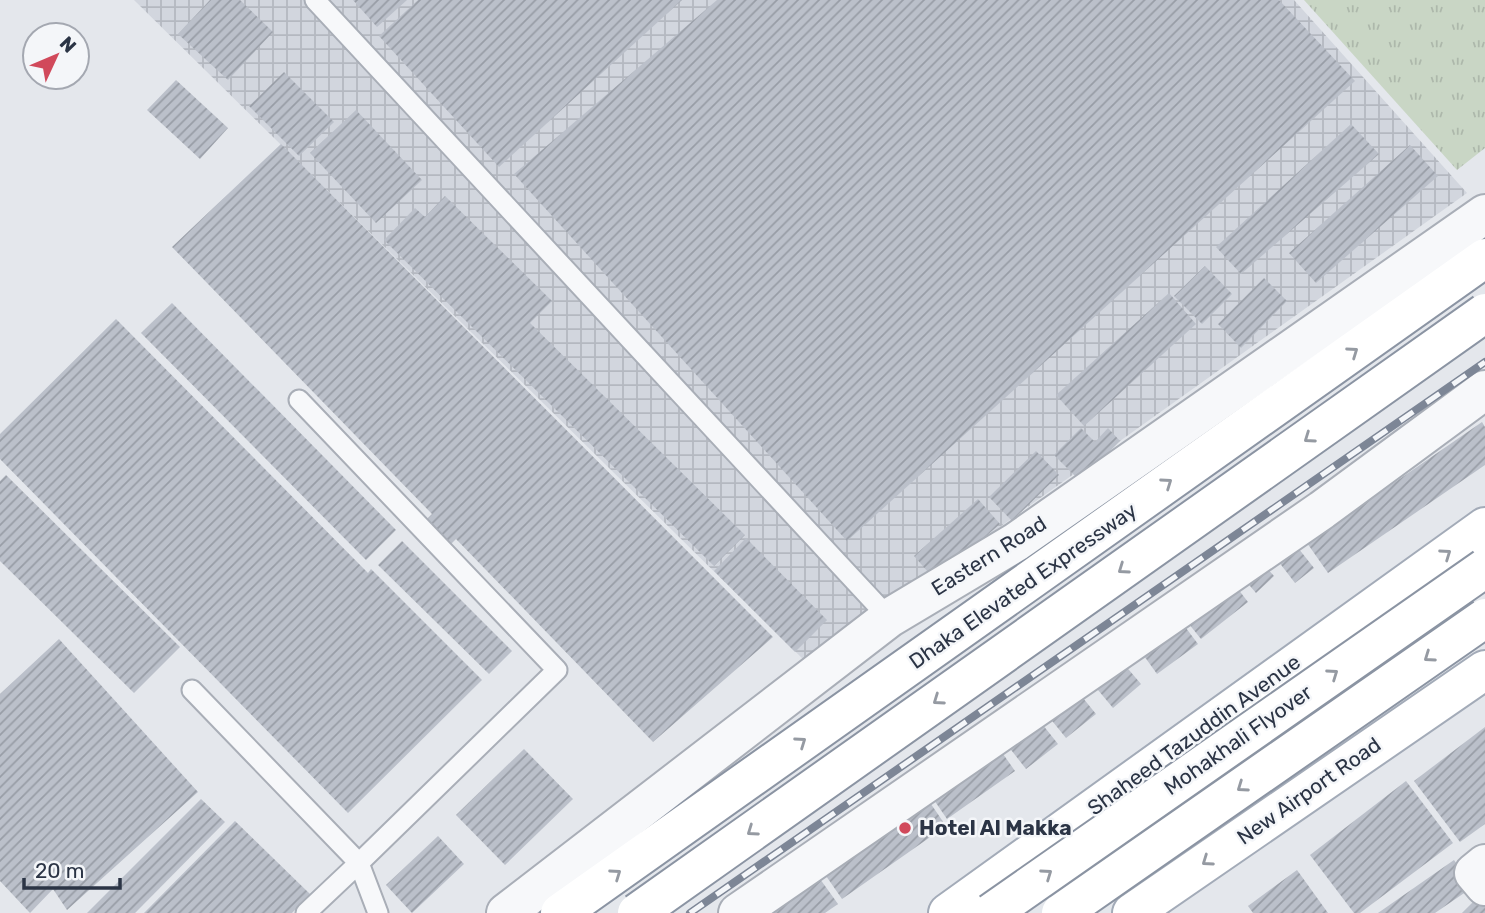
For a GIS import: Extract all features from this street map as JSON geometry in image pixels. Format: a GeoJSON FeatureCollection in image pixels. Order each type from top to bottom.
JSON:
{"type":"FeatureCollection","features":[{"type":"Feature","properties":{"kind":"main road","name":"Dhaka Elevated Expressway"},"geometry":{"type":"LineString","coordinates":[[560,913],[1485,258]]}},
{"type":"Feature","properties":{"kind":"main road","name":"Dhaka Elevated Expressway"},"geometry":{"type":"LineString","coordinates":[[636,913],[1485,313]]}},
{"type":"Feature","properties":{"kind":"main road"},"geometry":{"type":"LineString","coordinates":[[1485,527],[1407,581],[1485,625]]}},
{"type":"Feature","properties":{"kind":"main road","name":"Mohakhali Flyover"},"geometry":{"type":"LineString","coordinates":[[990,913],[1485,568]]}},
{"type":"Feature","properties":{"kind":"main road","name":"Shaheed Tazuddin Avenue"},"geometry":{"type":"LineString","coordinates":[[949,912],[1407,581]]}},
{"type":"Feature","properties":{"kind":"main road","name":"Mohakhali Flyover"},"geometry":{"type":"LineString","coordinates":[[1061,913],[1485,618]]}},
{"type":"Feature","properties":{"kind":"main road","name":"New Airport Road"},"geometry":{"type":"LineString","coordinates":[[1132,913],[1485,670]]}},
{"type":"Feature","properties":{"kind":"street","name":"Eastern Road"},"geometry":{"type":"LineString","coordinates":[[506,913],[889,618],[1016,542],[1485,215]]}},
{"type":"Feature","properties":{"kind":"street"},"geometry":{"type":"LineString","coordinates":[[738,913],[1322,510],[1485,390]]}},
{"type":"Feature","properties":{"kind":"street"},"geometry":{"type":"LineString","coordinates":[[1485,864],[1474,873],[1485,887]]}},
{"type":"Feature","properties":{"kind":"lane"},"geometry":{"type":"LineString","coordinates":[[315,0],[889,618]]}},
{"type":"Feature","properties":{"kind":"lane"},"geometry":{"type":"LineString","coordinates":[[299,400],[556,670],[306,913]]}},
{"type":"Feature","properties":{"kind":"lane"},"geometry":{"type":"LineString","coordinates":[[192,690],[359,863],[378,913]]}},
{"type":"Feature","properties":{"kind":"shaded area"},"geometry":{"type":"Polygon","coordinates":[[[134,0],[1294,0],[1467,193],[808,664],[134,0]]]}},
{"type":"Feature","properties":{"kind":"green space"},"geometry":{"type":"Polygon","coordinates":[[[1304,0],[1485,0],[1485,148],[1457,170],[1304,0]]]}},
{"type":"Feature","properties":{"kind":"building"},"geometry":{"type":"Polygon","coordinates":[[[210,0],[240,0],[273,32],[228,80],[178,34],[210,0]]]}},
{"type":"Feature","properties":{"kind":"building"},"geometry":{"type":"Polygon","coordinates":[[[353,0],[407,0],[377,27],[353,0]]]}},
{"type":"Feature","properties":{"kind":"building"},"geometry":{"type":"Polygon","coordinates":[[[418,0],[682,0],[499,167],[379,36],[418,0]]]}},
{"type":"Feature","properties":{"kind":"building"},"geometry":{"type":"Polygon","coordinates":[[[717,0],[1279,0],[1355,81],[847,541],[514,174],[717,0]]]}},
{"type":"Feature","properties":{"kind":"building"},"geometry":{"type":"Polygon","coordinates":[[[284,72],[334,122],[299,156],[249,106],[284,72]]]}},
{"type":"Feature","properties":{"kind":"building"},"geometry":{"type":"Polygon","coordinates":[[[176,80],[228,128],[200,159],[147,110],[176,80]]]}},
{"type":"Feature","properties":{"kind":"building"},"geometry":{"type":"Polygon","coordinates":[[[356,110],[422,180],[376,223],[310,153],[356,110]]]}},
{"type":"Feature","properties":{"kind":"building"},"geometry":{"type":"Polygon","coordinates":[[[1351,124],[1379,154],[1241,274],[1216,247],[1351,124]]]}},
{"type":"Feature","properties":{"kind":"building"},"geometry":{"type":"Polygon","coordinates":[[[281,144],[773,637],[653,742],[456,539],[440,555],[416,530],[432,514],[172,247],[281,144]]]}},
{"type":"Feature","properties":{"kind":"building"},"geometry":{"type":"Polygon","coordinates":[[[1410,145],[1438,176],[1316,283],[1289,253],[1410,145]]]}},
{"type":"Feature","properties":{"kind":"building"},"geometry":{"type":"Polygon","coordinates":[[[445,196],[552,301],[530,323],[745,535],[714,566],[384,240],[415,208],[425,217],[445,196]]]}},
{"type":"Feature","properties":{"kind":"building"},"geometry":{"type":"Polygon","coordinates":[[[1205,266],[1232,294],[1202,324],[1174,296],[1205,266]]]}},
{"type":"Feature","properties":{"kind":"building"},"geometry":{"type":"Polygon","coordinates":[[[1264,278],[1287,301],[1241,348],[1218,324],[1264,278]]]}},
{"type":"Feature","properties":{"kind":"building"},"geometry":{"type":"Polygon","coordinates":[[[1169,293],[1196,324],[1084,426],[1056,395],[1169,293]]]}},
{"type":"Feature","properties":{"kind":"building"},"geometry":{"type":"Polygon","coordinates":[[[172,303],[396,530],[366,560],[141,333],[172,303]]]}},
{"type":"Feature","properties":{"kind":"building"},"geometry":{"type":"Polygon","coordinates":[[[116,319],[368,573],[371,569],[482,680],[348,813],[0,459],[0,434],[116,319]]]}},
{"type":"Feature","properties":{"kind":"building"},"geometry":{"type":"Polygon","coordinates":[[[1482,422],[1485,427],[1485,465],[1328,573],[1307,543],[1482,422]]]}},
{"type":"Feature","properties":{"kind":"building"},"geometry":{"type":"Polygon","coordinates":[[[1081,428],[1095,442],[1108,428],[1120,441],[1080,481],[1054,455],[1081,428]]]}},
{"type":"Feature","properties":{"kind":"building"},"geometry":{"type":"Polygon","coordinates":[[[1036,451],[1059,475],[1012,521],[989,497],[1036,451]]]}},
{"type":"Feature","properties":{"kind":"building"},"geometry":{"type":"Polygon","coordinates":[[[6,475],[180,647],[134,693],[0,561],[0,481],[6,475]]]}},
{"type":"Feature","properties":{"kind":"building"},"geometry":{"type":"Polygon","coordinates":[[[978,499],[1000,524],[935,580],[914,556],[978,499]]]}},
{"type":"Feature","properties":{"kind":"building"},"geometry":{"type":"Polygon","coordinates":[[[1287,534],[1314,568],[1295,583],[1268,548],[1287,534]]]}},
{"type":"Feature","properties":{"kind":"building"},"geometry":{"type":"Polygon","coordinates":[[[746,538],[827,620],[795,652],[714,571],[746,538]]]}},
{"type":"Feature","properties":{"kind":"building"},"geometry":{"type":"Polygon","coordinates":[[[402,541],[512,651],[489,674],[378,565],[402,541]]]}},
{"type":"Feature","properties":{"kind":"building"},"geometry":{"type":"Polygon","coordinates":[[[1250,549],[1274,576],[1256,593],[1232,565],[1250,549]]]}},
{"type":"Feature","properties":{"kind":"building"},"geometry":{"type":"Polygon","coordinates":[[[1228,576],[1248,602],[1201,639],[1180,613],[1228,576]]]}},
{"type":"Feature","properties":{"kind":"building"},"geometry":{"type":"Polygon","coordinates":[[[1174,612],[1198,644],[1157,674],[1134,642],[1174,612]]]}},
{"type":"Feature","properties":{"kind":"building"},"geometry":{"type":"Polygon","coordinates":[[[59,639],[198,792],[67,910],[53,889],[30,913],[0,881],[0,694],[59,639]]]}},
{"type":"Feature","properties":{"kind":"building"},"geometry":{"type":"Polygon","coordinates":[[[1106,643],[1141,684],[1113,708],[1078,666],[1106,643]]]}},
{"type":"Feature","properties":{"kind":"building"},"geometry":{"type":"Polygon","coordinates":[[[1070,682],[1096,714],[1066,738],[1040,706],[1070,682]]]}},
{"type":"Feature","properties":{"kind":"building"},"geometry":{"type":"Polygon","coordinates":[[[1031,710],[1058,744],[1026,769],[1000,736],[1031,710]]]}},
{"type":"Feature","properties":{"kind":"building"},"geometry":{"type":"Polygon","coordinates":[[[1485,727],[1485,824],[1460,842],[1414,781],[1485,727]]]}},
{"type":"Feature","properties":{"kind":"building"},"geometry":{"type":"Polygon","coordinates":[[[989,734],[1015,771],[947,819],[921,781],[989,734]]]}},
{"type":"Feature","properties":{"kind":"building"},"geometry":{"type":"Polygon","coordinates":[[[524,749],[573,799],[505,865],[456,815],[524,749]]]}},
{"type":"Feature","properties":{"kind":"building"},"geometry":{"type":"Polygon","coordinates":[[[1406,781],[1453,843],[1360,913],[1354,913],[1310,855],[1406,781]]]}},
{"type":"Feature","properties":{"kind":"building"},"geometry":{"type":"Polygon","coordinates":[[[920,788],[946,826],[842,899],[815,860],[920,788]]]}},
{"type":"Feature","properties":{"kind":"building"},"geometry":{"type":"Polygon","coordinates":[[[201,799],[225,822],[135,913],[87,913],[201,799]]]}},
{"type":"Feature","properties":{"kind":"building"},"geometry":{"type":"Polygon","coordinates":[[[235,821],[310,894],[292,913],[144,913],[235,821]]]}},
{"type":"Feature","properties":{"kind":"building"},"geometry":{"type":"Polygon","coordinates":[[[438,836],[464,864],[412,913],[386,885],[438,836]]]}},
{"type":"Feature","properties":{"kind":"building"},"geometry":{"type":"Polygon","coordinates":[[[1454,860],[1473,887],[1435,913],[1378,913],[1454,860]]]}},
{"type":"Feature","properties":{"kind":"building"},"geometry":{"type":"Polygon","coordinates":[[[1297,870],[1328,913],[1253,913],[1248,906],[1297,870]]]}},
{"type":"Feature","properties":{"kind":"building"},"geometry":{"type":"Polygon","coordinates":[[[815,872],[838,904],[825,913],[757,913],[815,872]]]}},
{"type":"Feature","properties":{"kind":"building"},"geometry":{"type":"Polygon","coordinates":[[[1478,897],[1485,904],[1485,913],[1462,913],[1478,897]]]}},
{"type":"Feature","properties":{"kind":"tram line"},"geometry":{"type":"LineString","coordinates":[[635,913],[1485,324]]}},
{"type":"Feature","properties":{"kind":"railway"},"geometry":{"type":"LineString","coordinates":[[690,913],[1485,362]]}},
{"type":"Feature","properties":{"kind":"place","name":"Hotel Al Makka"},"geometry":{"type":"Point","coordinates":[905,828]}}]}
